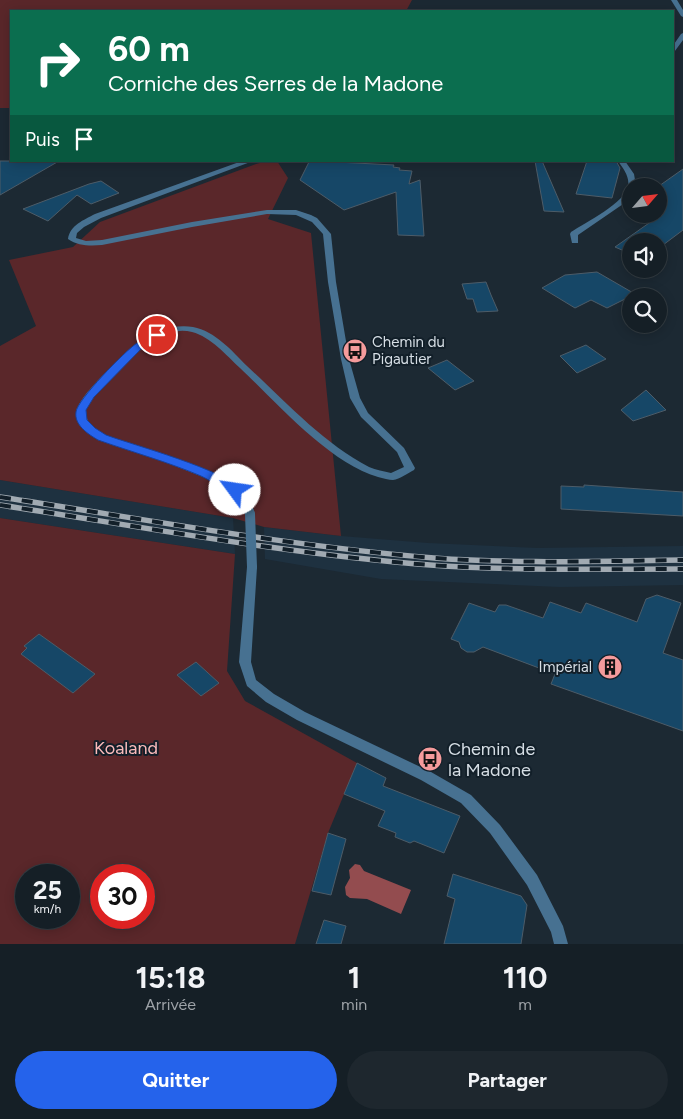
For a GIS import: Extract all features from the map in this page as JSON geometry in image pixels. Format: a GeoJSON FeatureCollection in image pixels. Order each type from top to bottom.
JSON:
{"type":"FeatureCollection","features":[{"type":"Feature","properties":{"kind":"street"},"geometry":{"type":"LineString","coordinates":[[674,0],[683,15]]}},
{"type":"Feature","properties":{"kind":"street"},"geometry":{"type":"LineString","coordinates":[[674,50],[683,35]]}},
{"type":"Feature","properties":{"kind":"street"},"geometry":{"type":"LineString","coordinates":[[247,162],[98,216],[81,225],[73,232],[72,239],[78,243],[104,242],[193,224],[273,212],[305,215],[316,220],[326,234],[328,258],[345,358],[354,396],[361,410],[377,428],[398,445],[407,458],[410,468],[405,474],[393,478],[378,476],[360,468],[292,414],[246,369],[207,335],[190,328],[176,329],[157,335],[139,346],[90,395],[81,410],[82,421],[91,431],[102,438],[203,473],[227,484],[243,497],[250,514],[252,567],[245,662],[251,683],[270,698],[301,716],[426,776],[466,799],[495,830],[532,880],[558,931],[562,944]]}},
{"type":"Feature","properties":{"kind":"street"},"geometry":{"type":"LineString","coordinates":[[622,162],[631,178]]}},
{"type":"Feature","properties":{"kind":"street"},"geometry":{"type":"LineString","coordinates":[[575,241],[574,234],[622,202]]}},
{"type":"Feature","properties":{"kind":"shaded area"},"geometry":{"type":"Polygon","coordinates":[[[0,480],[233,518],[235,554],[0,518],[0,480]]]}},
{"type":"Feature","properties":{"kind":"shaded area"},"geometry":{"type":"Polygon","coordinates":[[[264,527],[428,543],[538,548],[683,546],[683,585],[560,587],[381,579],[265,559],[264,527]]]}},
{"type":"Feature","properties":{"kind":"shaded area"},"geometry":{"type":"Polygon","coordinates":[[[355,864],[360,865],[364,871],[411,890],[401,914],[367,899],[350,898],[346,895],[345,887],[350,878],[349,870],[355,864]]]}},
{"type":"Feature","properties":{"kind":"green space"},"geometry":{"type":"Polygon","coordinates":[[[0,0],[412,0],[407,10],[10,10],[10,108],[0,108],[0,0]]]}},
{"type":"Feature","properties":{"kind":"green space"},"geometry":{"type":"Polygon","coordinates":[[[278,162],[288,178],[268,219],[311,233],[341,536],[264,527],[233,518],[0,480],[0,346],[36,326],[9,260],[73,247],[100,222],[256,164],[278,162]]]}},
{"type":"Feature","properties":{"kind":"green space","name":"Koaland"},"geometry":{"type":"Polygon","coordinates":[[[0,518],[235,554],[227,671],[245,701],[357,763],[328,833],[295,944],[0,944],[0,518]]]}},
{"type":"Feature","properties":{"kind":"building"},"geometry":{"type":"Polygon","coordinates":[[[0,161],[57,162],[0,195],[0,161]]]}},
{"type":"Feature","properties":{"kind":"building"},"geometry":{"type":"Polygon","coordinates":[[[309,162],[394,165],[393,167],[400,168],[399,170],[412,171],[409,184],[420,180],[424,236],[398,235],[396,192],[344,210],[300,180],[309,162]]]}},
{"type":"Feature","properties":{"kind":"building"},"geometry":{"type":"Polygon","coordinates":[[[535,162],[542,162],[564,212],[544,211],[535,162]]]}},
{"type":"Feature","properties":{"kind":"building"},"geometry":{"type":"Polygon","coordinates":[[[587,162],[617,162],[620,168],[612,198],[576,194],[587,162]]]}},
{"type":"Feature","properties":{"kind":"building"},"geometry":{"type":"Polygon","coordinates":[[[683,169],[683,230],[667,242],[667,233],[635,233],[649,223],[668,222],[668,180],[683,169]]]}},
{"type":"Feature","properties":{"kind":"building"},"geometry":{"type":"Polygon","coordinates":[[[101,181],[119,193],[91,204],[77,195],[48,221],[23,209],[89,184],[101,181]]]}},
{"type":"Feature","properties":{"kind":"building"},"geometry":{"type":"Polygon","coordinates":[[[622,242],[622,250],[615,247],[622,242]]]}},
{"type":"Feature","properties":{"kind":"building"},"geometry":{"type":"Polygon","coordinates":[[[597,272],[625,288],[622,288],[622,300],[607,308],[591,300],[575,308],[542,288],[565,275],[597,272]]]}},
{"type":"Feature","properties":{"kind":"building"},"geometry":{"type":"Polygon","coordinates":[[[486,282],[498,311],[477,312],[473,299],[467,299],[462,284],[486,282]]]}},
{"type":"Feature","properties":{"kind":"building"},"geometry":{"type":"Polygon","coordinates":[[[586,345],[606,359],[577,373],[560,356],[586,345]]]}},
{"type":"Feature","properties":{"kind":"building"},"geometry":{"type":"Polygon","coordinates":[[[447,360],[474,381],[455,390],[428,368],[447,360]]]}},
{"type":"Feature","properties":{"kind":"building"},"geometry":{"type":"Polygon","coordinates":[[[646,390],[666,410],[633,421],[621,410],[646,390]]]}},
{"type":"Feature","properties":{"kind":"building"},"geometry":{"type":"Polygon","coordinates":[[[584,485],[683,492],[683,516],[561,509],[561,486],[584,487],[584,485]]]}},
{"type":"Feature","properties":{"kind":"building","name":"Impérial"},"geometry":{"type":"Polygon","coordinates":[[[657,595],[681,603],[663,653],[683,660],[683,731],[551,684],[555,674],[483,647],[474,652],[467,652],[461,648],[459,642],[451,639],[469,603],[495,612],[499,605],[506,605],[543,618],[550,602],[581,613],[586,603],[637,622],[646,599],[657,595]]]}},
{"type":"Feature","properties":{"kind":"building"},"geometry":{"type":"Polygon","coordinates":[[[39,634],[95,674],[73,693],[21,654],[27,648],[24,646],[39,634]]]}},
{"type":"Feature","properties":{"kind":"building"},"geometry":{"type":"Polygon","coordinates":[[[196,662],[219,683],[201,696],[177,675],[196,662]]]}},
{"type":"Feature","properties":{"kind":"building"},"geometry":{"type":"Polygon","coordinates":[[[357,763],[386,778],[383,786],[460,816],[444,853],[414,841],[410,843],[395,837],[396,833],[378,826],[385,811],[344,794],[357,763]]]}},
{"type":"Feature","properties":{"kind":"building"},"geometry":{"type":"Polygon","coordinates":[[[328,833],[346,839],[331,895],[312,891],[328,833]]]}},
{"type":"Feature","properties":{"kind":"building"},"geometry":{"type":"Polygon","coordinates":[[[453,874],[521,896],[527,905],[521,944],[444,944],[455,899],[447,896],[453,874]]]}},
{"type":"Feature","properties":{"kind":"building"},"geometry":{"type":"Polygon","coordinates":[[[324,920],[346,926],[341,944],[316,944],[324,920]]]}},
{"type":"Feature","properties":{"kind":"railway"},"geometry":{"type":"LineString","coordinates":[[0,497],[270,539],[379,553],[465,560],[527,562],[683,560]]}},
{"type":"Feature","properties":{"kind":"railway"},"geometry":{"type":"LineString","coordinates":[[0,505],[268,547],[376,560],[493,568],[683,569]]}},
{"type":"Feature","properties":{"kind":"place","name":"Chemin du Pigautier"},"geometry":{"type":"Point","coordinates":[355,351]}},
{"type":"Feature","properties":{"kind":"place","name":"Impérial"},"geometry":{"type":"Point","coordinates":[610,667]}},
{"type":"Feature","properties":{"kind":"place","name":"Chemin de la Madone"},"geometry":{"type":"Point","coordinates":[430,759]}},
{"type":"Feature","properties":{"kind":"route"},"geometry":{"type":"LineString","coordinates":[[157,335],[139,346],[90,395],[81,410],[82,421],[91,431],[102,438],[203,473],[227,484],[235,490]]}}]}
